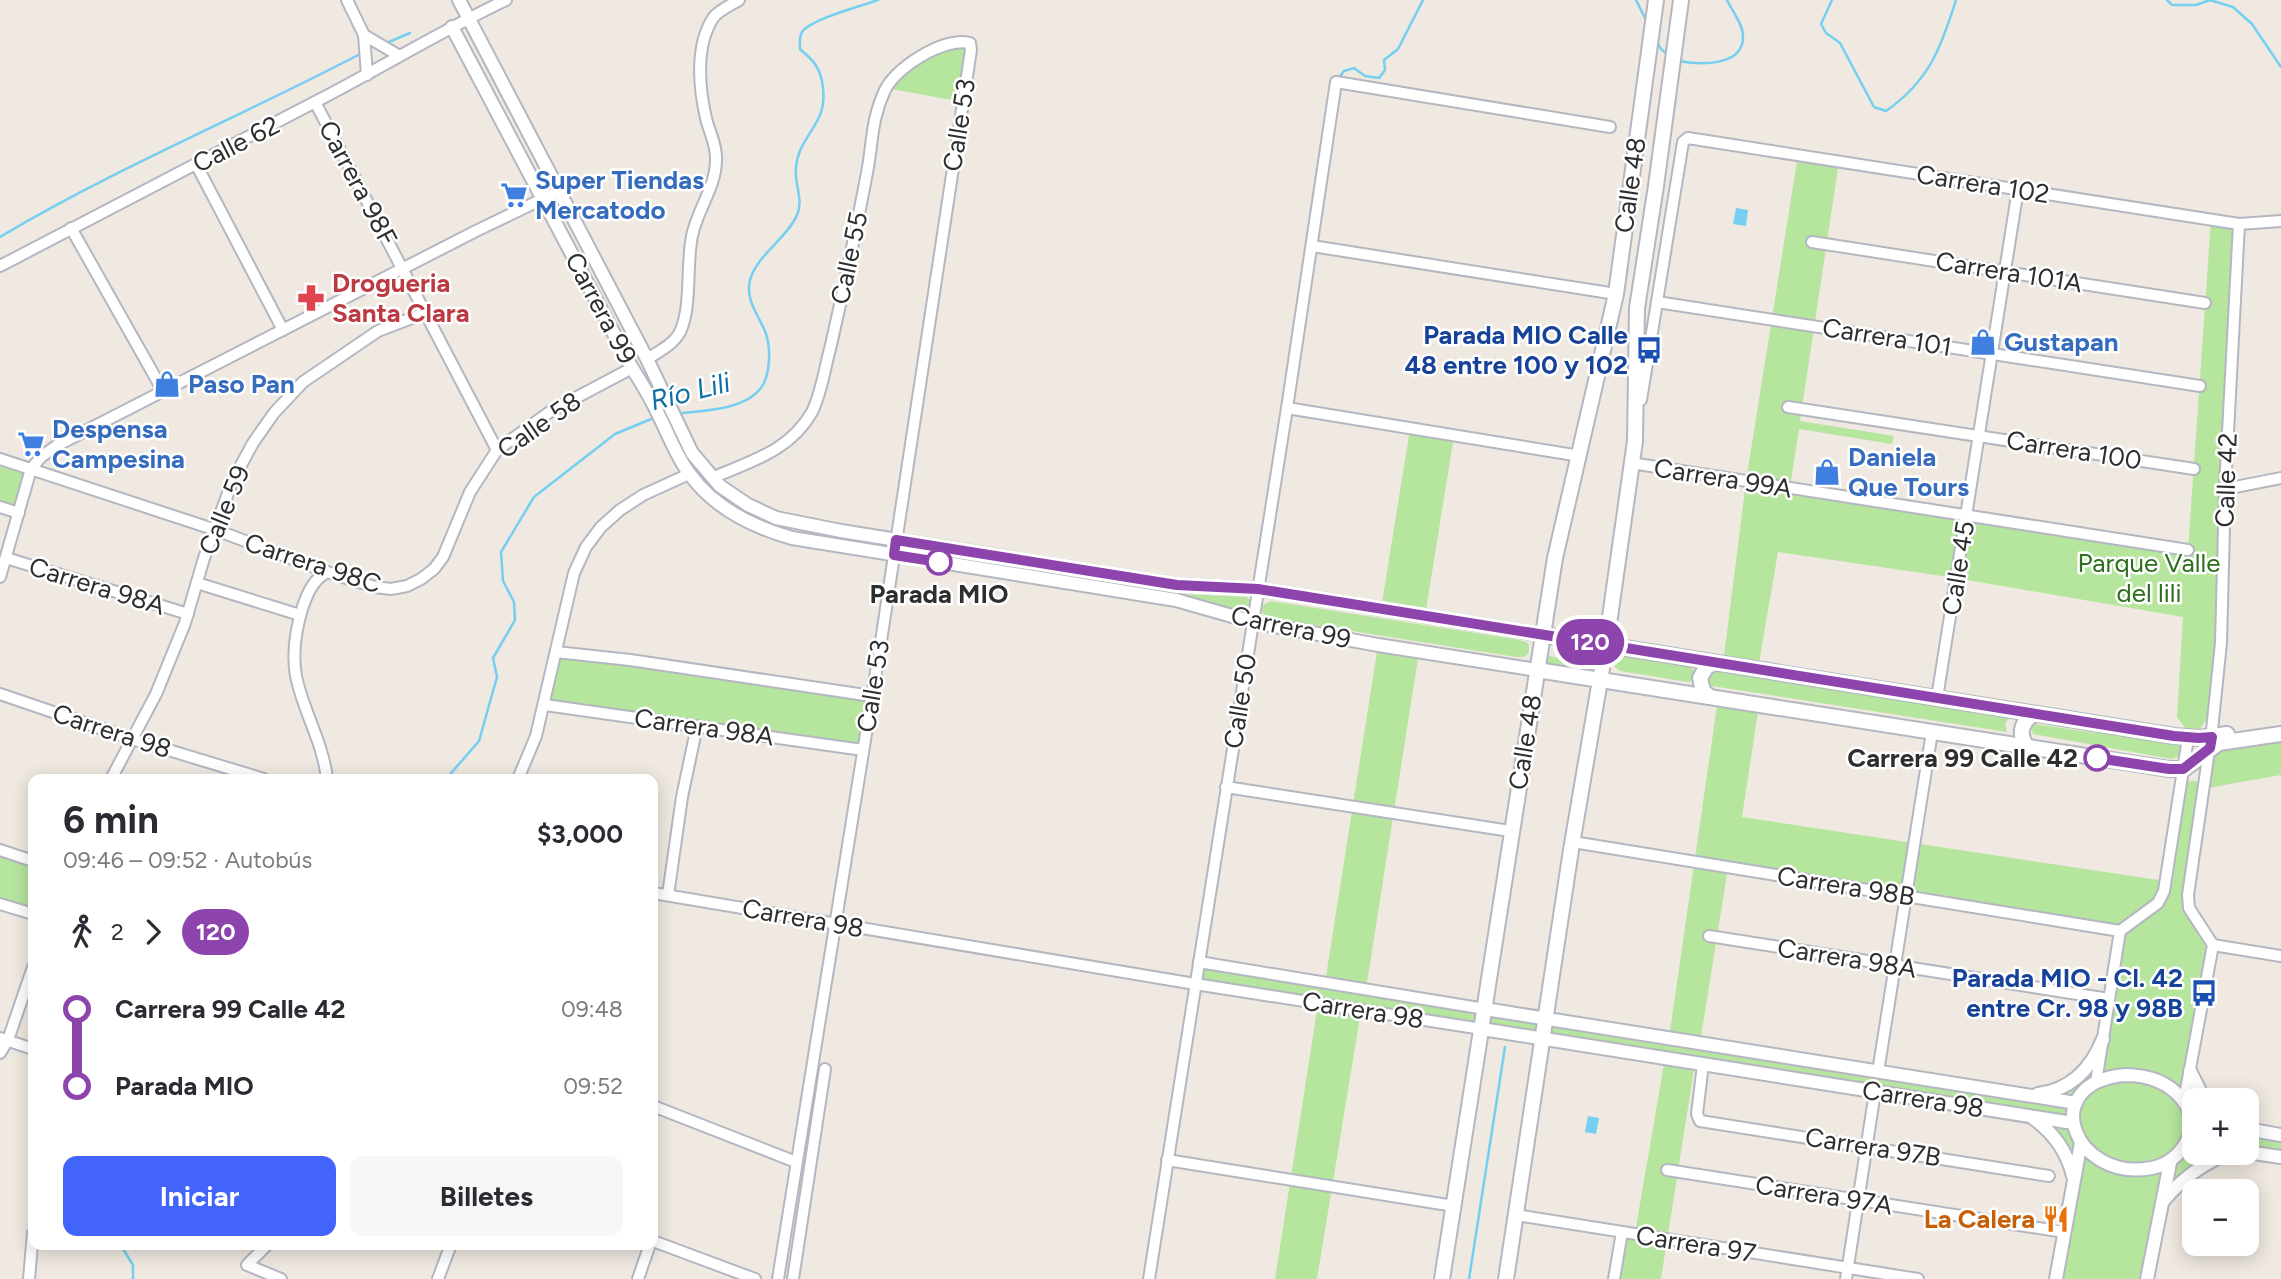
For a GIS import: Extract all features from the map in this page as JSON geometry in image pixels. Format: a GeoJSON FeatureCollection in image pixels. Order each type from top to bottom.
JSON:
{"type":"FeatureCollection","features":[{"type":"Feature","properties":{"kind":"main road","name":"Calle 48"},"geometry":{"type":"LineString","coordinates":[[1442,1279],[1510,831],[1555,558],[1616,294],[1656,0]]}},
{"type":"Feature","properties":{"kind":"main road","name":"Calle 48"},"geometry":{"type":"LineString","coordinates":[[1506,1279],[1635,441],[1637,309],[1681,0]]}},
{"type":"Feature","properties":{"kind":"main road","name":"Carrera 99"},"geometry":{"type":"LineString","coordinates":[[1544,635],[2211,742],[2281,734]]}},
{"type":"Feature","properties":{"kind":"main road"},"geometry":{"type":"LineString","coordinates":[[1710,697],[1701,687],[1700,678],[1704,670],[1716,663]]}},
{"type":"Feature","properties":{"kind":"main road","name":"Carrera 99"},"geometry":{"type":"LineString","coordinates":[[1537,670],[2169,769],[2183,769],[2211,742],[2281,726]]}},
{"type":"Feature","properties":{"kind":"main road"},"geometry":{"type":"LineString","coordinates":[[2027,747],[2021,729],[2024,722],[2034,714]]}},
{"type":"Feature","properties":{"kind":"street"},"geometry":{"type":"LineString","coordinates":[[347,0],[364,35],[367,75]]}},
{"type":"Feature","properties":{"kind":"street","name":"Carrera 99"},"geometry":{"type":"LineString","coordinates":[[459,0],[692,453],[712,478],[736,498],[776,518],[841,531],[1177,585],[1258,589],[1544,635]]}},
{"type":"Feature","properties":{"kind":"street","name":"Calle 62"},"geometry":{"type":"LineString","coordinates":[[0,266],[506,0]]}},
{"type":"Feature","properties":{"kind":"street"},"geometry":{"type":"LineString","coordinates":[[646,359],[662,350],[680,332],[685,309],[691,238],[697,214],[711,186],[716,164],[716,151],[702,96],[703,44],[715,16],[739,0]]}},
{"type":"Feature","properties":{"kind":"street","name":"Carrera 99"},"geometry":{"type":"LineString","coordinates":[[453,27],[689,474],[717,502],[753,525],[792,538],[1176,600],[1253,622],[1537,670]]}},
{"type":"Feature","properties":{"kind":"street"},"geometry":{"type":"LineString","coordinates":[[364,35],[398,55]]}},
{"type":"Feature","properties":{"kind":"street","name":"Calle 55"},"geometry":{"type":"LineString","coordinates":[[712,478],[776,451],[797,433],[813,410],[834,331],[858,217],[868,168],[873,120],[886,88],[913,61],[928,52],[966,41],[970,43],[971,50]]}},
{"type":"Feature","properties":{"kind":"street","name":"Calle 53"},"geometry":{"type":"LineString","coordinates":[[778,1279],[872,696],[971,50]]}},
{"type":"Feature","properties":{"kind":"street","name":"Calle 50"},"geometry":{"type":"LineString","coordinates":[[1149,1279],[1336,82],[1610,127]]}},
{"type":"Feature","properties":{"kind":"street","name":"Carrera 98F"},"geometry":{"type":"LineString","coordinates":[[316,102],[497,450]]}},
{"type":"Feature","properties":{"kind":"street","name":"Carrera 102"},"geometry":{"type":"LineString","coordinates":[[1685,140],[2239,224],[2281,220]]}},
{"type":"Feature","properties":{"kind":"street","name":"Calle 48"},"geometry":{"type":"LineString","coordinates":[[1635,441],[1685,140]]}},
{"type":"Feature","properties":{"kind":"street"},"geometry":{"type":"LineString","coordinates":[[196,164],[283,330]]}},
{"type":"Feature","properties":{"kind":"street","name":"Calle 45"},"geometry":{"type":"LineString","coordinates":[[1937,698],[2018,190]]}},
{"type":"Feature","properties":{"kind":"street"},"geometry":{"type":"LineString","coordinates":[[0,577],[31,469],[56,446],[559,191]]}},
{"type":"Feature","properties":{"kind":"street","name":"Calle 42"},"geometry":{"type":"LineString","coordinates":[[2213,945],[2189,908],[2188,895],[2211,742],[2221,643],[2225,489],[2239,224]]}},
{"type":"Feature","properties":{"kind":"street"},"geometry":{"type":"LineString","coordinates":[[71,229],[163,391]]}},
{"type":"Feature","properties":{"kind":"street","name":"Carrera 101A"},"geometry":{"type":"LineString","coordinates":[[1812,242],[2206,303]]}},
{"type":"Feature","properties":{"kind":"street"},"geometry":{"type":"LineString","coordinates":[[1312,246],[1616,294]]}},
{"type":"Feature","properties":{"kind":"street","name":"Carrera 101"},"geometry":{"type":"LineString","coordinates":[[1657,302],[2200,386]]}},
{"type":"Feature","properties":{"kind":"street","name":"Calle 59"},"geometry":{"type":"LineString","coordinates":[[114,774],[156,694],[188,614],[233,480],[253,443],[274,413],[303,382],[378,331],[425,313]]}},
{"type":"Feature","properties":{"kind":"street","name":"Calle 58"},"geometry":{"type":"LineString","coordinates":[[450,542],[470,492],[497,450],[551,411],[632,368]]}},
{"type":"Feature","properties":{"kind":"street","name":"Carrera 100"},"geometry":{"type":"LineString","coordinates":[[1788,407],[2194,469]]}},
{"type":"Feature","properties":{"kind":"street"},"geometry":{"type":"LineString","coordinates":[[1287,408],[1580,456]]}},
{"type":"Feature","properties":{"kind":"street","name":"Carrera 98C"},"geometry":{"type":"LineString","coordinates":[[0,459],[216,530],[375,587],[391,589],[407,586],[421,579],[434,569],[450,542]]}},
{"type":"Feature","properties":{"kind":"street","name":"Carrera 99A"},"geometry":{"type":"LineString","coordinates":[[1631,463],[2188,550]]}},
{"type":"Feature","properties":{"kind":"street"},"geometry":{"type":"LineString","coordinates":[[520,774],[545,705],[573,573],[586,547],[601,527],[620,510],[643,495],[689,474]]}},
{"type":"Feature","properties":{"kind":"street"},"geometry":{"type":"LineString","coordinates":[[2225,489],[2281,478]]}},
{"type":"Feature","properties":{"kind":"street"},"geometry":{"type":"LineString","coordinates":[[0,507],[19,513]]}},
{"type":"Feature","properties":{"kind":"street","name":"Carrera 98A"},"geometry":{"type":"LineString","coordinates":[[6,558],[188,614]]}},
{"type":"Feature","properties":{"kind":"street"},"geometry":{"type":"LineString","coordinates":[[326,774],[322,750],[295,673],[295,650],[300,615],[313,584],[327,572]]}},
{"type":"Feature","properties":{"kind":"street"},"geometry":{"type":"LineString","coordinates":[[197,583],[300,615]]}},
{"type":"Feature","properties":{"kind":"street"},"geometry":{"type":"LineString","coordinates":[[556,652],[630,660],[872,696]]}},
{"type":"Feature","properties":{"kind":"street","name":"Carrera 98"},"geometry":{"type":"LineString","coordinates":[[0,694],[248,774]]}},
{"type":"Feature","properties":{"kind":"street","name":"Carrera 98A"},"geometry":{"type":"LineString","coordinates":[[545,705],[863,750]]}},
{"type":"Feature","properties":{"kind":"street"},"geometry":{"type":"LineString","coordinates":[[668,895],[682,797],[697,726]]}},
{"type":"Feature","properties":{"kind":"street"},"geometry":{"type":"LineString","coordinates":[[1878,1072],[1932,732]]}},
{"type":"Feature","properties":{"kind":"street"},"geometry":{"type":"LineString","coordinates":[[2095,1082],[2120,931],[2158,903],[2164,891],[2188,738]]}},
{"type":"Feature","properties":{"kind":"street"},"geometry":{"type":"LineString","coordinates":[[1226,787],[1510,831]]}},
{"type":"Feature","properties":{"kind":"street","name":"Carrera 98B"},"geometry":{"type":"LineString","coordinates":[[1573,842],[2120,931]]}},
{"type":"Feature","properties":{"kind":"street"},"geometry":{"type":"LineString","coordinates":[[0,850],[28,859]]}},
{"type":"Feature","properties":{"kind":"street","name":"Carrera 98"},"geometry":{"type":"LineString","coordinates":[[658,894],[1195,984],[2073,1123]]}},
{"type":"Feature","properties":{"kind":"street"},"geometry":{"type":"LineString","coordinates":[[0,904],[28,912]]}},
{"type":"Feature","properties":{"kind":"street","name":"Carrera 98A"},"geometry":{"type":"LineString","coordinates":[[1709,936],[2109,999]]}},
{"type":"Feature","properties":{"kind":"street"},"geometry":{"type":"LineString","coordinates":[[2187,1088],[2213,945],[2281,956]]}},
{"type":"Feature","properties":{"kind":"street","name":"Carrera 98"},"geometry":{"type":"LineString","coordinates":[[1199,962],[2076,1103]]}},
{"type":"Feature","properties":{"kind":"street"},"geometry":{"type":"LineString","coordinates":[[0,1053],[28,979]]}},
{"type":"Feature","properties":{"kind":"street"},"geometry":{"type":"LineString","coordinates":[[4,1039],[28,1047]]}},
{"type":"Feature","properties":{"kind":"street"},"geometry":{"type":"LineString","coordinates":[[2024,1095],[2050,1092],[2074,1081],[2087,1070],[2103,1039]]}},
{"type":"Feature","properties":{"kind":"street","name":"Carrera 97B"},"geometry":{"type":"LineString","coordinates":[[1703,1064],[1698,1119],[1700,1121],[2049,1176]]}},
{"type":"Feature","properties":{"kind":"street"},"geometry":{"type":"LineString","coordinates":[[793,1279],[825,1069]]}},
{"type":"Feature","properties":{"kind":"street"},"geometry":{"type":"LineString","coordinates":[[2190,1071],[2198,1088]]}},
{"type":"Feature","properties":{"kind":"street"},"geometry":{"type":"LineString","coordinates":[[2182,1099],[2165,1085],[2146,1077],[2126,1074],[2095,1082],[2081,1094],[2076,1103],[2073,1123],[2081,1142],[2090,1152],[2101,1160],[2127,1169],[2170,1163],[2182,1152]]}},
{"type":"Feature","properties":{"kind":"street"},"geometry":{"type":"LineString","coordinates":[[1847,1273],[1875,1092]]}},
{"type":"Feature","properties":{"kind":"street"},"geometry":{"type":"LineString","coordinates":[[658,1108],[796,1162]]}},
{"type":"Feature","properties":{"kind":"street"},"geometry":{"type":"LineString","coordinates":[[2031,1116],[2055,1137],[2070,1164],[2074,1180]]}},
{"type":"Feature","properties":{"kind":"street"},"geometry":{"type":"LineString","coordinates":[[2259,1131],[2281,1135]]}},
{"type":"Feature","properties":{"kind":"street"},"geometry":{"type":"LineString","coordinates":[[2056,1279],[2081,1142]]}},
{"type":"Feature","properties":{"kind":"street"},"geometry":{"type":"LineString","coordinates":[[2259,1154],[2281,1157]]}},
{"type":"Feature","properties":{"kind":"street"},"geometry":{"type":"LineString","coordinates":[[1167,1160],[1454,1206]]}},
{"type":"Feature","properties":{"kind":"street"},"geometry":{"type":"LineString","coordinates":[[2147,1279],[2170,1163]]}},
{"type":"Feature","properties":{"kind":"street"},"geometry":{"type":"LineString","coordinates":[[2162,1203],[2188,1176],[2203,1165]]}},
{"type":"Feature","properties":{"kind":"street","name":"Carrera 97A"},"geometry":{"type":"LineString","coordinates":[[1667,1170],[2064,1232]]}},
{"type":"Feature","properties":{"kind":"street","name":"Carrera 97"},"geometry":{"type":"LineString","coordinates":[[1516,1215],[1847,1273],[1918,1279]]}},
{"type":"Feature","properties":{"kind":"street"},"geometry":{"type":"LineString","coordinates":[[1614,1279],[1622,1232]]}},
{"type":"Feature","properties":{"kind":"street"},"geometry":{"type":"LineString","coordinates":[[658,1245],[755,1279]]}},
{"type":"Feature","properties":{"kind":"street"},"geometry":{"type":"LineString","coordinates":[[29,1279],[32,1250]]}},
{"type":"Feature","properties":{"kind":"street"},"geometry":{"type":"LineString","coordinates":[[262,1250],[247,1265],[281,1279]]}},
{"type":"Feature","properties":{"kind":"street"},"geometry":{"type":"LineString","coordinates":[[438,1279],[450,1250]]}},
{"type":"Feature","properties":{"kind":"street"},"geometry":{"type":"LineString","coordinates":[[638,1279],[648,1250]]}},
{"type":"Feature","properties":{"kind":"green space"},"geometry":{"type":"Polygon","coordinates":[[[970,43],[963,102],[886,88],[913,61],[970,43]]]}},
{"type":"Feature","properties":{"kind":"green space","name":"Parque Valle del lili"},"geometry":{"type":"Polygon","coordinates":[[[1798,155],[1839,162],[1800,421],[1894,436],[1892,444],[1799,429],[1790,488],[2188,550],[2211,220],[2239,224],[2215,707],[2200,729],[2186,729],[2177,717],[2183,617],[1956,578],[1778,552],[1758,669],[1723,664],[1746,481],[1798,155]]]}},
{"type":"Feature","properties":{"kind":"green space"},"geometry":{"type":"Polygon","coordinates":[[[1410,429],[1454,436],[1425,616],[1381,609],[1410,429]]]}},
{"type":"Feature","properties":{"kind":"green space"},"geometry":{"type":"Polygon","coordinates":[[[0,459],[31,469],[19,513],[0,507],[0,459]]]}},
{"type":"Feature","properties":{"kind":"green space"},"geometry":{"type":"Polygon","coordinates":[[[1182,594],[1246,597],[1251,601],[1251,610],[1245,613],[1182,594]]]}},
{"type":"Feature","properties":{"kind":"green space"},"geometry":{"type":"Polygon","coordinates":[[[1271,601],[1520,640],[1528,643],[1529,650],[1525,656],[1516,657],[1270,618],[1264,615],[1262,610],[1263,605],[1271,601]]]}},
{"type":"Feature","properties":{"kind":"green space"},"geometry":{"type":"Polygon","coordinates":[[[1378,645],[1419,652],[1366,989],[1669,1038],[1718,699],[1759,705],[1742,817],[2165,881],[2185,782],[2199,783],[2210,748],[2281,734],[2281,775],[2202,789],[2188,895],[2213,945],[2190,1071],[2198,1088],[2182,1088],[2182,1165],[2213,1165],[2194,1179],[2182,1179],[2182,1188],[2162,1203],[2147,1279],[2056,1279],[2070,1165],[2031,1117],[1695,1063],[1661,1279],[1614,1279],[1622,1232],[1635,1233],[1665,1058],[1361,1011],[1317,1279],[1275,1279],[1318,1004],[1195,984],[1199,962],[1325,983],[1378,645]],[[1728,868],[1700,1043],[2024,1095],[2074,1081],[2103,1039],[2120,931],[1728,868]]]}},
{"type":"Feature","properties":{"kind":"green space"},"geometry":{"type":"Polygon","coordinates":[[[556,652],[872,696],[863,750],[545,705],[556,652]]]}},
{"type":"Feature","properties":{"kind":"green space"},"geometry":{"type":"Polygon","coordinates":[[[1623,655],[1689,666],[1697,673],[1694,680],[1688,682],[1620,671],[1614,666],[1614,661],[1623,655]]]}},
{"type":"Feature","properties":{"kind":"green space"},"geometry":{"type":"Polygon","coordinates":[[[1548,656],[1596,663],[1594,672],[1546,665],[1548,656]]]}},
{"type":"Feature","properties":{"kind":"green space"},"geometry":{"type":"Polygon","coordinates":[[[1714,670],[2010,718],[2005,723],[2007,732],[1712,686],[1708,684],[1706,676],[1714,670]]]}},
{"type":"Feature","properties":{"kind":"green space"},"geometry":{"type":"Polygon","coordinates":[[[2035,724],[2095,733],[2115,732],[2176,743],[2181,747],[2181,752],[2180,756],[2172,759],[2033,734],[2031,727],[2035,724]]]}},
{"type":"Feature","properties":{"kind":"green space"},"geometry":{"type":"Polygon","coordinates":[[[0,850],[28,859],[28,912],[0,904],[0,850]]]}},
{"type":"Feature","properties":{"kind":"green space"},"geometry":{"type":"Polygon","coordinates":[[[2259,1131],[2281,1135],[2281,1157],[2259,1154],[2259,1131]]]}},
{"type":"Feature","properties":{"kind":"water"},"geometry":{"type":"Polygon","coordinates":[[[1736,208],[1748,210],[1746,226],[1733,224],[1736,208]]]}},
{"type":"Feature","properties":{"kind":"water"},"geometry":{"type":"Polygon","coordinates":[[[1588,1116],[1599,1118],[1596,1134],[1585,1132],[1588,1116]]]}},
{"type":"Feature","properties":{"kind":"waterway","name":"Río Lili"},"geometry":{"type":"LineString","coordinates":[[676,414],[733,405],[753,396],[764,382],[769,360],[768,344],[749,294],[750,280],[753,271],[797,215],[800,204],[797,160],[817,122],[823,103],[818,69],[800,49],[800,36],[815,22],[878,0]]}},
{"type":"Feature","properties":{"kind":"waterway"},"geometry":{"type":"LineString","coordinates":[[1338,79],[1344,71],[1354,68],[1365,76],[1379,78],[1385,70],[1384,60],[1398,49],[1423,0]]}},
{"type":"Feature","properties":{"kind":"waterway","name":"Río Lili"},"geometry":{"type":"LineString","coordinates":[[1636,0],[1647,22]]}},
{"type":"Feature","properties":{"kind":"waterway","name":"Río Lili"},"geometry":{"type":"LineString","coordinates":[[1679,61],[1719,62],[1736,54],[1741,46],[1743,31],[1727,0]]}},
{"type":"Feature","properties":{"kind":"waterway","name":"Río Lili"},"geometry":{"type":"LineString","coordinates":[[1832,0],[1821,24],[1826,33],[1840,43],[1874,107],[1886,111],[1913,88],[1932,62],[1956,0]]}},
{"type":"Feature","properties":{"kind":"waterway","name":"Río Lili"},"geometry":{"type":"LineString","coordinates":[[2167,0],[2172,5],[2196,5],[2210,0],[2233,7],[2252,24],[2281,67]]}},
{"type":"Feature","properties":{"kind":"waterway"},"geometry":{"type":"LineString","coordinates":[[384,44],[410,33]]}},
{"type":"Feature","properties":{"kind":"waterway","name":"Río Lili"},"geometry":{"type":"LineString","coordinates":[[1656,40],[1667,54]]}},
{"type":"Feature","properties":{"kind":"waterway"},"geometry":{"type":"LineString","coordinates":[[0,237],[134,165],[362,53]]}},
{"type":"Feature","properties":{"kind":"waterway","name":"Río Lili"},"geometry":{"type":"LineString","coordinates":[[450,774],[479,741],[497,677],[493,658],[515,620],[514,602],[503,581],[501,552],[534,497],[615,434],[656,417]]}},
{"type":"Feature","properties":{"kind":"waterway"},"geometry":{"type":"LineString","coordinates":[[1469,1279],[1505,1047]]}},
{"type":"Feature","properties":{"kind":"waterway","name":"Río Lili"},"geometry":{"type":"LineString","coordinates":[[124,1250],[133,1265],[133,1279]]}},
{"type":"Feature","properties":{"kind":"bus line","name":"120"},"geometry":{"type":"LineString","coordinates":[[939,562],[894,555],[896,540],[1177,585],[1258,589],[2174,736],[2212,737],[2210,748],[2183,769],[2097,758]]}},
{"type":"Feature","properties":{"kind":"place","name":"Super Tiendas Mercatodo"},"geometry":{"type":"Point","coordinates":[514,195]}},
{"type":"Feature","properties":{"kind":"place","name":"Drogueria Santa Clara"},"geometry":{"type":"Point","coordinates":[311,298]}},
{"type":"Feature","properties":{"kind":"place","name":"Gustapan"},"geometry":{"type":"Point","coordinates":[1983,342]}},
{"type":"Feature","properties":{"kind":"place","name":"Parada MIO Calle 48 entre 100 y 102"},"geometry":{"type":"Point","coordinates":[1649,350]}},
{"type":"Feature","properties":{"kind":"place","name":"Paso Pan"},"geometry":{"type":"Point","coordinates":[167,384]}},
{"type":"Feature","properties":{"kind":"place","name":"Despensa Campesina"},"geometry":{"type":"Point","coordinates":[31,444]}},
{"type":"Feature","properties":{"kind":"place","name":"Daniela Que Tours"},"geometry":{"type":"Point","coordinates":[1827,472]}},
{"type":"Feature","properties":{"kind":"place","name":"Parada MIO"},"geometry":{"type":"Point","coordinates":[939,562]}},
{"type":"Feature","properties":{"kind":"place","name":"Carrera 99 Calle 42"},"geometry":{"type":"Point","coordinates":[2097,758]}},
{"type":"Feature","properties":{"kind":"place","name":"Parada MIO - Cl. 42 entre Cr. 98 y 98B"},"geometry":{"type":"Point","coordinates":[2204,993]}},
{"type":"Feature","properties":{"kind":"place","name":"La Calera"},"geometry":{"type":"Point","coordinates":[2056,1219]}}]}
